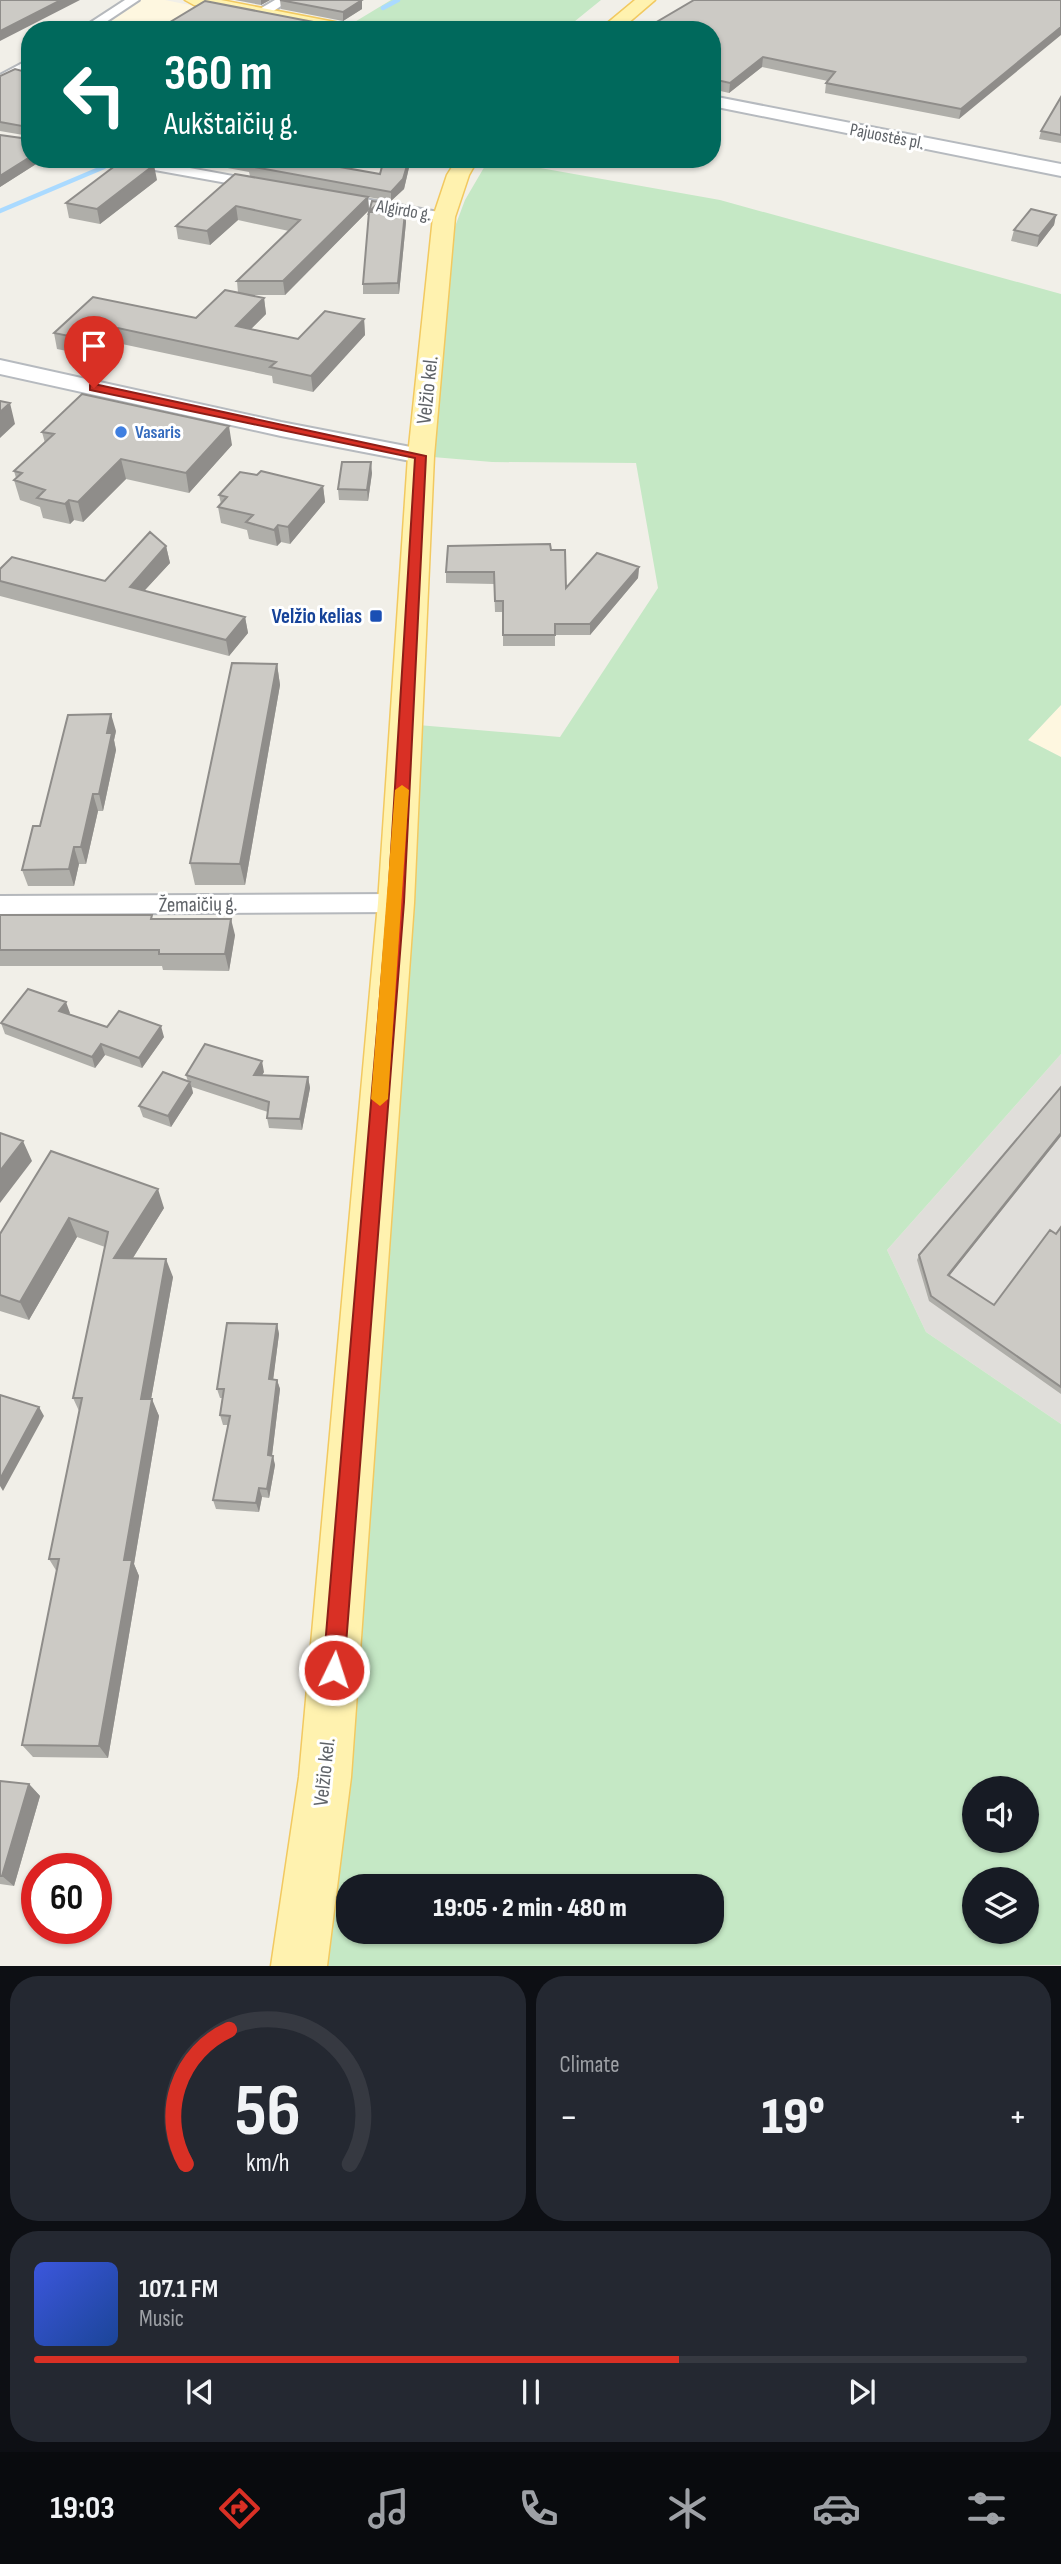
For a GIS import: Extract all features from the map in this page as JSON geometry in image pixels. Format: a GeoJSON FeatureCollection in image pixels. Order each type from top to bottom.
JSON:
{"type":"FeatureCollection","features":[{"type":"Feature","properties":{"kind":"main road"},"geometry":{"type":"LineString","coordinates":[[194,0],[301,21]]}},
{"type":"Feature","properties":{"kind":"main road"},"geometry":{"type":"LineString","coordinates":[[619,21],[646,0]]}},
{"type":"Feature","properties":{"kind":"main road","name":"Pajuostės pl."},"geometry":{"type":"LineString","coordinates":[[721,103],[1061,170]]}},
{"type":"Feature","properties":{"kind":"main road","name":"Velžio kel."},"geometry":{"type":"LineString","coordinates":[[299,1965],[325,1777],[396,902],[421,456],[444,217],[459,168]]}},
{"type":"Feature","properties":{"kind":"main road"},"geometry":{"type":"LineString","coordinates":[[0,367],[281,429],[421,456]]}},
{"type":"Feature","properties":{"kind":"street"},"geometry":{"type":"LineString","coordinates":[[99,21],[133,0]]}},
{"type":"Feature","properties":{"kind":"street"},"geometry":{"type":"LineString","coordinates":[[262,13],[284,0]]}},
{"type":"Feature","properties":{"kind":"street"},"geometry":{"type":"LineString","coordinates":[[0,62],[21,64]]}},
{"type":"Feature","properties":{"kind":"street"},"geometry":{"type":"LineString","coordinates":[[0,80],[21,68]]}},
{"type":"Feature","properties":{"kind":"street"},"geometry":{"type":"LineString","coordinates":[[173,168],[281,188]]}},
{"type":"Feature","properties":{"kind":"street","name":"Algirdo g."},"geometry":{"type":"LineString","coordinates":[[335,198],[444,217]]}},
{"type":"Feature","properties":{"kind":"street","name":"Žemaičių g."},"geometry":{"type":"LineString","coordinates":[[0,905],[396,902]]}},
{"type":"Feature","properties":{"kind":"shaded area"},"geometry":{"type":"Polygon","coordinates":[[[125,0],[165,0],[268,21],[90,21],[125,0]]]}},
{"type":"Feature","properties":{"kind":"shaded area"},"geometry":{"type":"Polygon","coordinates":[[[1061,705],[1061,757],[1028,740],[1061,705]]]}},
{"type":"Feature","properties":{"kind":"shaded area"},"geometry":{"type":"Polygon","coordinates":[[[1061,1054],[1061,1424],[926,1332],[887,1250],[1061,1054]]]}},
{"type":"Feature","properties":{"kind":"green space"},"geometry":{"type":"Polygon","coordinates":[[[391,0],[601,0],[575,21],[356,21],[391,0]]]}},
{"type":"Feature","properties":{"kind":"green space"},"geometry":{"type":"Polygon","coordinates":[[[484,168],[540,168],[720,200],[1061,294],[1061,705],[1028,740],[1061,757],[1061,1054],[887,1250],[926,1332],[1061,1424],[1061,1965],[295,1966],[406,724],[560,737],[658,588],[636,463],[492,462],[421,456],[453,232],[465,200],[484,168]]]}},
{"type":"Feature","properties":{"kind":"building"},"geometry":{"type":"Polygon","coordinates":[[[0,0],[61,0],[0,31],[0,0]]]}},
{"type":"Feature","properties":{"kind":"building"},"geometry":{"type":"Polygon","coordinates":[[[280,0],[362,0],[343,12],[280,0]]]}},
{"type":"Feature","properties":{"kind":"building"},"geometry":{"type":"Polygon","coordinates":[[[694,0],[1061,0],[1061,27],[961,109],[826,83],[835,72],[763,57],[730,83],[721,81],[721,21],[658,21],[694,0]]]}},
{"type":"Feature","properties":{"kind":"building"},"geometry":{"type":"Polygon","coordinates":[[[205,1],[308,21],[172,21],[205,1]]]}},
{"type":"Feature","properties":{"kind":"building"},"geometry":{"type":"Polygon","coordinates":[[[15,69],[21,71],[21,126],[0,122],[0,76],[15,69]]]}},
{"type":"Feature","properties":{"kind":"building"},"geometry":{"type":"Polygon","coordinates":[[[1061,97],[1061,135],[1041,131],[1061,97]]]}},
{"type":"Feature","properties":{"kind":"building"},"geometry":{"type":"Polygon","coordinates":[[[0,135],[21,138],[21,163],[0,176],[0,135]]]}},
{"type":"Feature","properties":{"kind":"building"},"geometry":{"type":"Polygon","coordinates":[[[112,168],[150,168],[97,209],[66,203],[112,168]]]}},
{"type":"Feature","properties":{"kind":"building"},"geometry":{"type":"Polygon","coordinates":[[[260,168],[346,168],[380,174],[382,168],[406,168],[403,179],[391,192],[260,168]]]}},
{"type":"Feature","properties":{"kind":"building"},"geometry":{"type":"Polygon","coordinates":[[[235,174],[368,197],[283,281],[237,281],[300,220],[236,206],[207,231],[176,226],[235,174]]]}},
{"type":"Feature","properties":{"kind":"building"},"geometry":{"type":"Polygon","coordinates":[[[372,201],[379,202],[369,212],[372,201]]]}},
{"type":"Feature","properties":{"kind":"building"},"geometry":{"type":"Polygon","coordinates":[[[1031,209],[1056,215],[1039,236],[1014,230],[1031,209]]]}},
{"type":"Feature","properties":{"kind":"building"},"geometry":{"type":"Polygon","coordinates":[[[369,212],[405,212],[398,283],[363,284],[369,212]]]}},
{"type":"Feature","properties":{"kind":"building"},"geometry":{"type":"Polygon","coordinates":[[[225,290],[264,298],[236,326],[298,339],[325,311],[364,319],[311,376],[270,367],[276,362],[118,328],[103,343],[54,333],[93,297],[196,318],[225,290]]]}},
{"type":"Feature","properties":{"kind":"building"},"geometry":{"type":"Polygon","coordinates":[[[82,394],[229,426],[186,473],[121,459],[78,502],[69,500],[65,504],[37,498],[45,490],[14,480],[22,473],[14,471],[54,434],[42,432],[82,394]]]}},
{"type":"Feature","properties":{"kind":"building"},"geometry":{"type":"Polygon","coordinates":[[[0,401],[10,403],[0,412],[0,401]]]}},
{"type":"Feature","properties":{"kind":"building"},"geometry":{"type":"Polygon","coordinates":[[[342,462],[371,462],[367,490],[338,489],[342,462]]]}},
{"type":"Feature","properties":{"kind":"building"},"geometry":{"type":"Polygon","coordinates":[[[261,471],[323,486],[288,527],[278,525],[274,530],[246,522],[253,515],[218,507],[227,497],[219,495],[240,472],[257,475],[261,471]]]}},
{"type":"Feature","properties":{"kind":"building"},"geometry":{"type":"Polygon","coordinates":[[[150,532],[166,546],[130,587],[245,617],[226,640],[0,581],[0,569],[12,557],[105,581],[150,532]]]}},
{"type":"Feature","properties":{"kind":"building"},"geometry":{"type":"Polygon","coordinates":[[[550,544],[551,550],[565,550],[566,588],[597,553],[639,567],[590,624],[555,624],[555,635],[503,635],[503,601],[495,601],[494,572],[446,572],[448,546],[550,544]]]}},
{"type":"Feature","properties":{"kind":"building"},"geometry":{"type":"Polygon","coordinates":[[[232,663],[277,664],[240,864],[190,863],[232,663]]]}},
{"type":"Feature","properties":{"kind":"building"},"geometry":{"type":"Polygon","coordinates":[[[111,714],[107,733],[112,733],[99,794],[93,794],[81,847],[74,847],[69,869],[22,870],[33,826],[40,826],[68,715],[111,714]]]}},
{"type":"Feature","properties":{"kind":"building"},"geometry":{"type":"Polygon","coordinates":[[[0,915],[152,915],[151,919],[231,919],[225,954],[159,954],[159,950],[0,950],[0,915]]]}},
{"type":"Feature","properties":{"kind":"building"},"geometry":{"type":"Polygon","coordinates":[[[28,989],[66,1002],[59,1011],[107,1027],[119,1011],[161,1026],[139,1058],[101,1044],[92,1057],[1,1023],[28,989]]]}},
{"type":"Feature","properties":{"kind":"building"},"geometry":{"type":"Polygon","coordinates":[[[205,1044],[262,1061],[254,1075],[308,1077],[300,1119],[267,1118],[269,1102],[186,1075],[205,1044]]]}},
{"type":"Feature","properties":{"kind":"building"},"geometry":{"type":"Polygon","coordinates":[[[163,1072],[190,1082],[168,1116],[139,1106],[163,1072]]]}},
{"type":"Feature","properties":{"kind":"building"},"geometry":{"type":"Polygon","coordinates":[[[1061,1087],[1061,1133],[948,1275],[994,1305],[1050,1230],[1056,1234],[1061,1227],[1061,1387],[931,1296],[919,1255],[1061,1087]]]}},
{"type":"Feature","properties":{"kind":"building"},"geometry":{"type":"Polygon","coordinates":[[[0,1133],[23,1141],[0,1171],[0,1133]]]}},
{"type":"Feature","properties":{"kind":"building"},"geometry":{"type":"Polygon","coordinates":[[[51,1151],[158,1189],[114,1258],[166,1259],[141,1399],[152,1399],[124,1560],[132,1560],[99,1746],[22,1745],[59,1559],[49,1559],[82,1398],[73,1398],[108,1232],[69,1218],[20,1302],[0,1295],[0,1234],[51,1151]]]}},
{"type":"Feature","properties":{"kind":"building"},"geometry":{"type":"Polygon","coordinates":[[[227,1323],[277,1324],[269,1379],[277,1380],[268,1455],[273,1456],[267,1489],[259,1488],[256,1503],[213,1500],[230,1416],[220,1415],[224,1389],[217,1389],[227,1323]]]}},
{"type":"Feature","properties":{"kind":"building"},"geometry":{"type":"Polygon","coordinates":[[[0,1395],[39,1407],[0,1479],[0,1395]]]}},
{"type":"Feature","properties":{"kind":"building"},"geometry":{"type":"Polygon","coordinates":[[[0,1781],[29,1784],[2,1876],[0,1876],[0,1781]]]}},
{"type":"Feature","properties":{"kind":"waterway"},"geometry":{"type":"LineString","coordinates":[[383,8],[398,0]]}},
{"type":"Feature","properties":{"kind":"waterway"},"geometry":{"type":"LineString","coordinates":[[0,211],[102,168]]}},
{"type":"Feature","properties":{"kind":"slow traffic"},"geometry":{"type":"LineString","coordinates":[[380,1099],[402,790]]}},
{"type":"Feature","properties":{"kind":"place","name":"Vasaris"},"geometry":{"type":"Point","coordinates":[121,432]}},
{"type":"Feature","properties":{"kind":"place","name":"Velžio kelias"},"geometry":{"type":"Point","coordinates":[376,616]}},
{"type":"Feature","properties":{"kind":"route"},"geometry":{"type":"LineString","coordinates":[[94,388],[362,446],[421,456],[396,902],[334,1670]]}}]}
